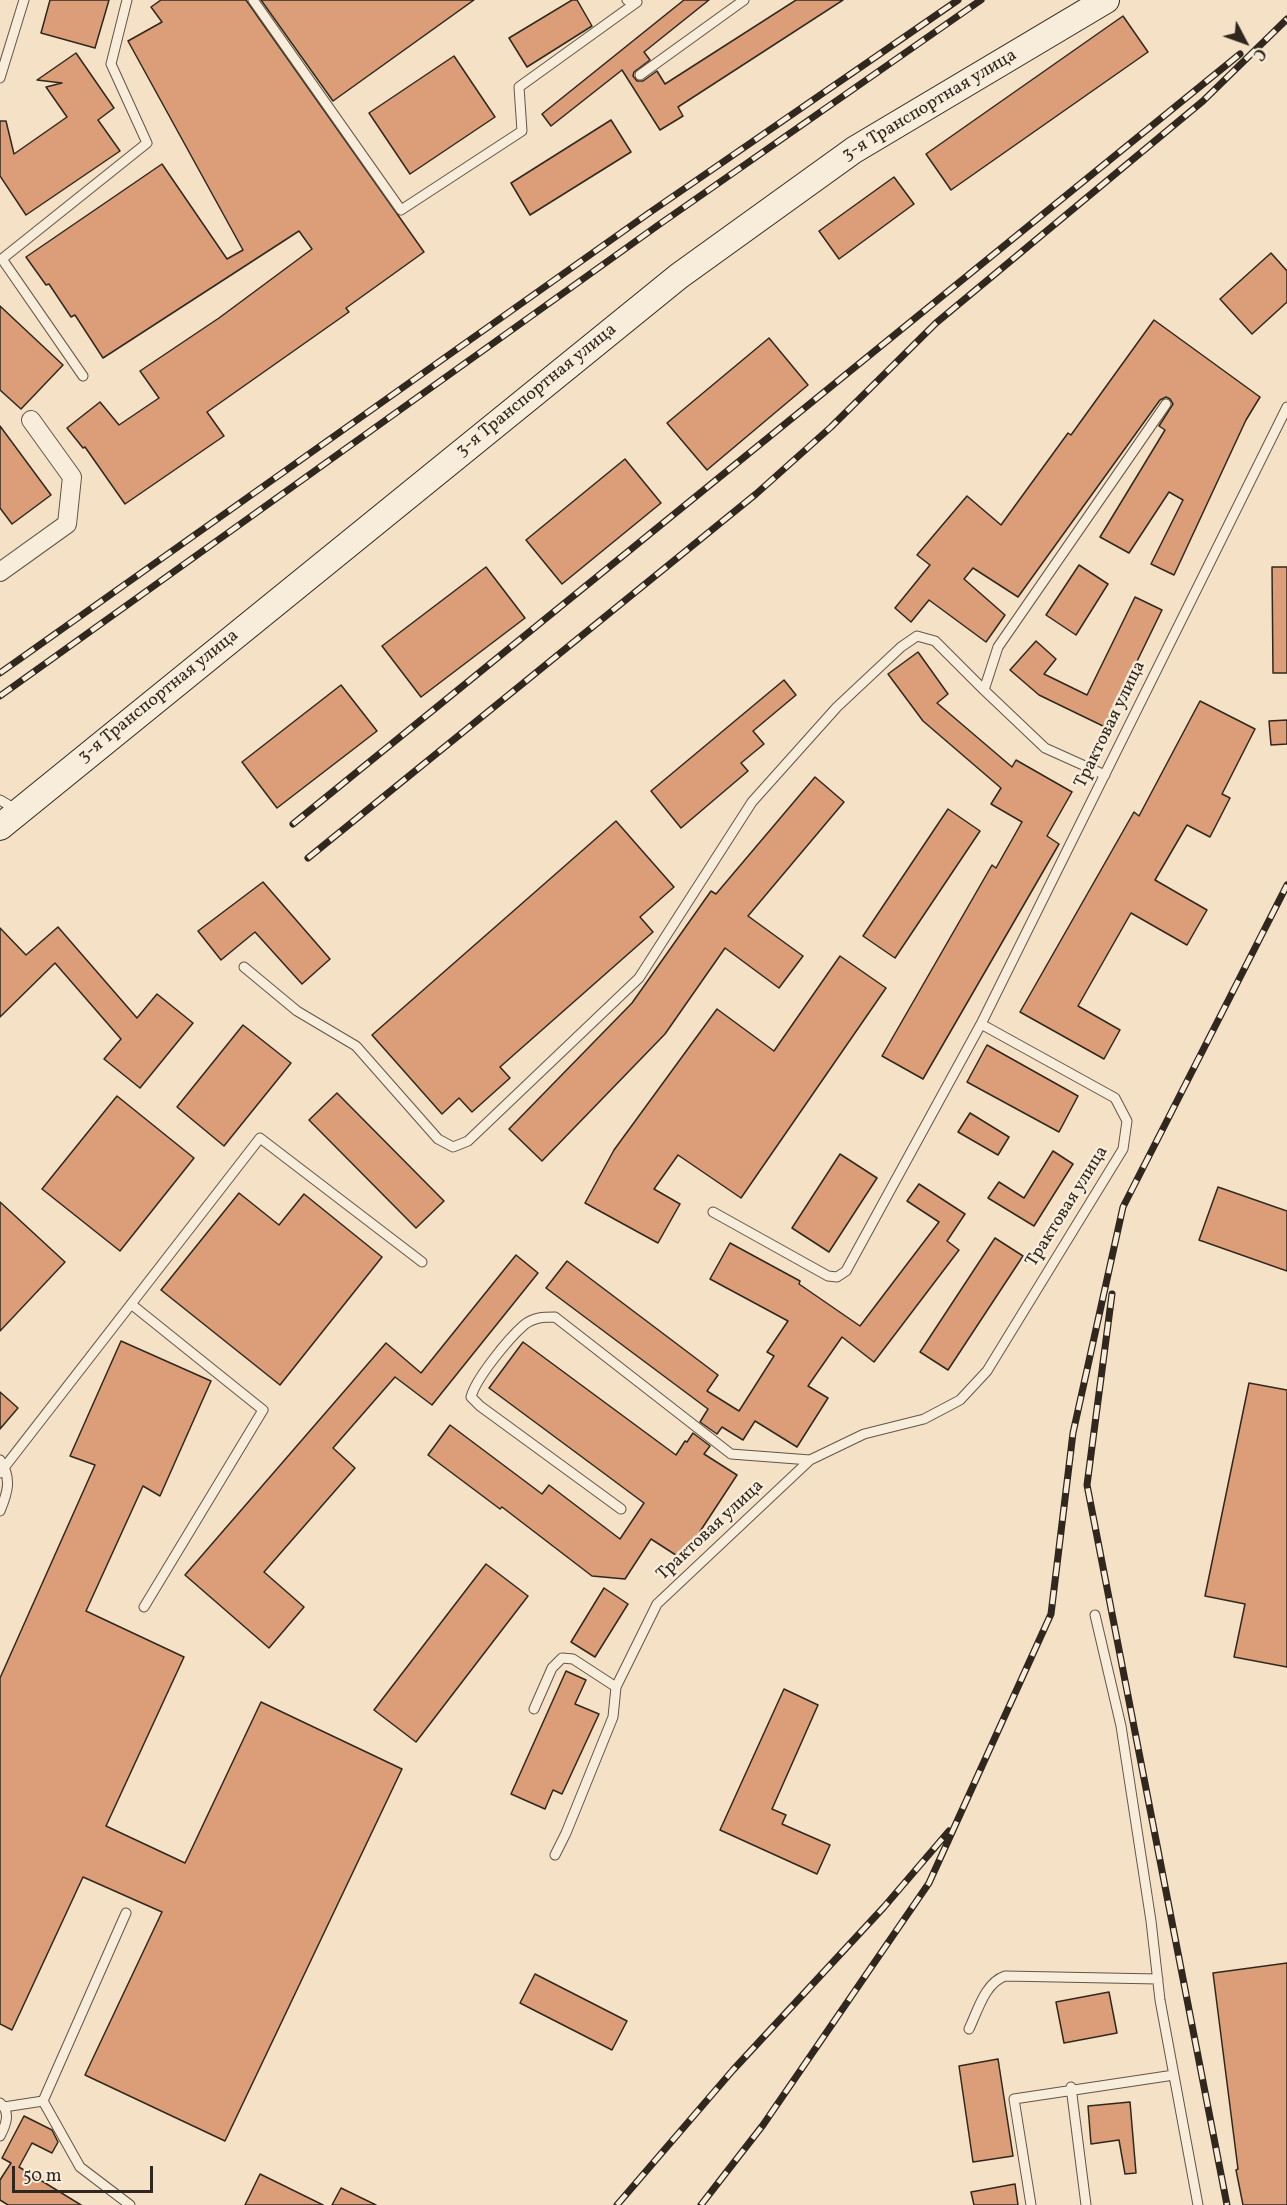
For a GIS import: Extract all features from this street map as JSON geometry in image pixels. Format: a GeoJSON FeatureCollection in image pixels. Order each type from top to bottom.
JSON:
{"type":"FeatureCollection","features":[{"type":"Feature","properties":{"kind":"street","name":"3-я Транспортная улица"},"geometry":{"type":"LineString","coordinates":[[6,813],[678,276],[854,150],[1106,0]]}},
{"type":"Feature","properties":{"kind":"street"},"geometry":{"type":"LineString","coordinates":[[0,572],[68,525],[72,477],[31,420]]}},
{"type":"Feature","properties":{"kind":"lane"},"geometry":{"type":"LineString","coordinates":[[0,78],[24,0]]}},
{"type":"Feature","properties":{"kind":"lane"},"geometry":{"type":"LineString","coordinates":[[83,376],[2,259],[147,142],[111,64],[127,0]]}},
{"type":"Feature","properties":{"kind":"lane"},"geometry":{"type":"LineString","coordinates":[[253,0],[401,210],[522,131],[519,87],[637,2],[627,0]]}},
{"type":"Feature","properties":{"kind":"lane"},"geometry":{"type":"LineString","coordinates":[[640,75],[744,0]]}},
{"type":"Feature","properties":{"kind":"lane"},"geometry":{"type":"LineString","coordinates":[[984,690],[998,647],[1166,404]]}},
{"type":"Feature","properties":{"kind":"lane","name":"Трактовая улица"},"geometry":{"type":"LineString","coordinates":[[555,1855],[613,1717],[616,1687],[657,1604],[810,1460],[864,1434],[924,1419],[960,1400],[987,1371],[1123,1149],[1127,1121],[1115,1098],[981,1024],[1287,407]]}},
{"type":"Feature","properties":{"kind":"lane"},"geometry":{"type":"LineString","coordinates":[[244,967],[297,1011],[356,1046],[438,1139],[453,1148],[468,1141],[639,978],[752,802],[837,707],[901,646],[917,636],[935,641],[1045,748],[1105,775]]}},
{"type":"Feature","properties":{"kind":"lane"},"geometry":{"type":"LineString","coordinates":[[713,1212],[828,1276],[837,1277],[846,1271],[981,1024]]}},
{"type":"Feature","properties":{"kind":"lane"},"geometry":{"type":"LineString","coordinates":[[0,1511],[9,1490],[2,1467],[260,1138],[422,1262]]}},
{"type":"Feature","properties":{"kind":"lane"},"geometry":{"type":"LineString","coordinates":[[131,1304],[263,1410],[144,1607]]}},
{"type":"Feature","properties":{"kind":"lane"},"geometry":{"type":"LineString","coordinates":[[621,1509],[480,1406],[471,1397],[474,1388],[496,1357],[525,1324],[540,1317],[555,1317],[731,1454],[810,1460]]}},
{"type":"Feature","properties":{"kind":"lane"},"geometry":{"type":"LineString","coordinates":[[1095,1615],[1121,1726],[1158,1979],[1198,2205]]}},
{"type":"Feature","properties":{"kind":"lane"},"geometry":{"type":"LineString","coordinates":[[534,1709],[552,1668],[562,1658],[573,1659],[616,1687]]}},
{"type":"Feature","properties":{"kind":"lane"},"geometry":{"type":"LineString","coordinates":[[44,2101],[126,1913]]}},
{"type":"Feature","properties":{"kind":"lane"},"geometry":{"type":"LineString","coordinates":[[969,2029],[987,1992],[996,1979],[1005,1976],[1158,1979]]}},
{"type":"Feature","properties":{"kind":"lane"},"geometry":{"type":"LineString","coordinates":[[1031,2205],[1014,2099],[1174,2075]]}},
{"type":"Feature","properties":{"kind":"lane"},"geometry":{"type":"LineString","coordinates":[[1071,2089],[1086,2205]]}},
{"type":"Feature","properties":{"kind":"lane"},"geometry":{"type":"LineString","coordinates":[[0,2136],[7,2123],[2,2105],[44,2101]]}},
{"type":"Feature","properties":{"kind":"lane"},"geometry":{"type":"LineString","coordinates":[[44,2101],[80,2167],[130,2205]]}},
{"type":"Feature","properties":{"kind":"building"},"geometry":{"type":"Polygon","coordinates":[[[50,0],[109,0],[95,48],[41,33],[50,0]]]}},
{"type":"Feature","properties":{"kind":"building"},"geometry":{"type":"Polygon","coordinates":[[[161,0],[246,0],[424,252],[346,308],[349,312],[207,412],[224,436],[125,504],[85,447],[83,448],[67,428],[100,402],[119,425],[159,398],[140,371],[219,318],[312,249],[299,231],[103,358],[75,315],[71,317],[49,284],[46,285],[26,257],[162,164],[227,259],[243,250],[128,41],[162,22],[151,7],[161,0]]]}},
{"type":"Feature","properties":{"kind":"building"},"geometry":{"type":"Polygon","coordinates":[[[261,0],[474,0],[333,101],[261,0]]]}},
{"type":"Feature","properties":{"kind":"building"},"geometry":{"type":"Polygon","coordinates":[[[572,0],[577,0],[592,26],[527,67],[509,38],[572,0]]]}},
{"type":"Feature","properties":{"kind":"building"},"geometry":{"type":"Polygon","coordinates":[[[684,0],[709,0],[644,52],[650,60],[634,72],[633,76],[637,81],[643,81],[657,71],[665,84],[796,0],[843,0],[678,107],[683,116],[660,130],[622,70],[551,126],[542,114],[684,0]]]}},
{"type":"Feature","properties":{"kind":"building"},"geometry":{"type":"Polygon","coordinates":[[[1123,16],[1148,52],[951,190],[926,154],[1123,16]]]}},
{"type":"Feature","properties":{"kind":"building"},"geometry":{"type":"Polygon","coordinates":[[[76,53],[114,108],[98,120],[120,151],[26,215],[0,176],[0,121],[6,121],[14,154],[67,117],[46,87],[62,83],[37,80],[76,53]]]}},
{"type":"Feature","properties":{"kind":"building"},"geometry":{"type":"Polygon","coordinates":[[[454,56],[495,117],[410,174],[369,113],[454,56]]]}},
{"type":"Feature","properties":{"kind":"building"},"geometry":{"type":"Polygon","coordinates":[[[611,120],[631,152],[530,215],[511,183],[611,120]]]}},
{"type":"Feature","properties":{"kind":"building"},"geometry":{"type":"Polygon","coordinates":[[[894,177],[914,204],[839,259],[819,231],[894,177]]]}},
{"type":"Feature","properties":{"kind":"building"},"geometry":{"type":"Polygon","coordinates":[[[1271,253],[1287,271],[1287,302],[1252,334],[1220,299],[1271,253]]]}},
{"type":"Feature","properties":{"kind":"building"},"geometry":{"type":"Polygon","coordinates":[[[0,306],[63,365],[21,409],[0,390],[0,306]]]}},
{"type":"Feature","properties":{"kind":"building"},"geometry":{"type":"Polygon","coordinates":[[[1154,320],[1260,397],[1246,420],[1174,575],[1151,564],[1183,500],[1169,492],[1129,553],[1100,537],[1165,430],[1159,426],[1173,404],[1166,397],[1160,400],[1018,597],[973,568],[964,579],[1005,615],[986,642],[929,600],[911,622],[895,608],[930,565],[917,555],[967,496],[1001,525],[1068,433],[1071,435],[1154,320]]]}},
{"type":"Feature","properties":{"kind":"building"},"geometry":{"type":"Polygon","coordinates":[[[769,338],[808,385],[707,470],[667,423],[769,338]]]}},
{"type":"Feature","properties":{"kind":"building"},"geometry":{"type":"Polygon","coordinates":[[[0,426],[51,495],[12,524],[0,508],[0,426]]]}},
{"type":"Feature","properties":{"kind":"building"},"geometry":{"type":"Polygon","coordinates":[[[625,459],[661,503],[562,584],[526,540],[625,459]]]}},
{"type":"Feature","properties":{"kind":"building"},"geometry":{"type":"Polygon","coordinates":[[[1079,565],[1108,584],[1076,635],[1046,615],[1079,565]]]}},
{"type":"Feature","properties":{"kind":"building"},"geometry":{"type":"Polygon","coordinates":[[[486,567],[525,618],[421,697],[382,646],[486,567]]]}},
{"type":"Feature","properties":{"kind":"building"},"geometry":{"type":"Polygon","coordinates":[[[1272,567],[1287,567],[1287,673],[1273,673],[1272,567]]]}},
{"type":"Feature","properties":{"kind":"building"},"geometry":{"type":"Polygon","coordinates":[[[1135,597],[1162,610],[1105,727],[1039,695],[1010,670],[1036,641],[1056,659],[1044,674],[1087,695],[1135,597]]]}},
{"type":"Feature","properties":{"kind":"building"},"geometry":{"type":"Polygon","coordinates":[[[918,652],[948,694],[937,703],[1012,767],[1016,760],[1072,792],[1047,836],[1059,844],[923,1079],[882,1056],[992,865],[996,868],[1022,822],[991,804],[1001,788],[923,721],[888,674],[918,652]]]}},
{"type":"Feature","properties":{"kind":"building"},"geometry":{"type":"Polygon","coordinates":[[[784,680],[796,695],[753,731],[764,744],[741,763],[748,771],[681,828],[651,791],[784,680]]]}},
{"type":"Feature","properties":{"kind":"building"},"geometry":{"type":"Polygon","coordinates":[[[341,685],[377,731],[277,808],[242,762],[341,685]]]}},
{"type":"Feature","properties":{"kind":"building"},"geometry":{"type":"Polygon","coordinates":[[[1200,701],[1255,729],[1222,794],[1230,798],[1210,837],[1187,825],[1155,880],[1207,910],[1187,945],[1131,913],[1078,1006],[1120,1030],[1104,1059],[1020,1012],[1134,812],[1139,816],[1200,701]]]}},
{"type":"Feature","properties":{"kind":"building"},"geometry":{"type":"Polygon","coordinates":[[[1287,720],[1287,744],[1271,745],[1269,721],[1287,720]]]}},
{"type":"Feature","properties":{"kind":"building"},"geometry":{"type":"Polygon","coordinates":[[[815,777],[844,802],[748,916],[803,956],[779,988],[725,948],[665,1034],[542,1161],[509,1129],[632,1003],[711,891],[716,894],[815,777]]]}},
{"type":"Feature","properties":{"kind":"building"},"geometry":{"type":"Polygon","coordinates":[[[948,809],[980,831],[895,958],[863,936],[948,809]]]}},
{"type":"Feature","properties":{"kind":"building"},"geometry":{"type":"Polygon","coordinates":[[[616,821],[674,887],[640,917],[653,932],[500,1067],[510,1078],[472,1112],[459,1098],[442,1114],[372,1035],[616,821]]]}},
{"type":"Feature","properties":{"kind":"building"},"geometry":{"type":"Polygon","coordinates":[[[263,882],[330,959],[302,984],[255,932],[221,960],[198,931],[263,882]]]}},
{"type":"Feature","properties":{"kind":"building"},"geometry":{"type":"Polygon","coordinates":[[[58,927],[137,1018],[157,994],[193,1023],[140,1088],[104,1059],[121,1039],[55,963],[0,1017],[0,928],[26,955],[58,927]]]}},
{"type":"Feature","properties":{"kind":"building"},"geometry":{"type":"Polygon","coordinates":[[[840,956],[886,988],[741,1198],[678,1155],[654,1189],[680,1204],[658,1243],[585,1203],[614,1150],[717,1009],[774,1051],[840,956]]]}},
{"type":"Feature","properties":{"kind":"building"},"geometry":{"type":"Polygon","coordinates":[[[243,1025],[291,1063],[224,1146],[177,1107],[243,1025]]]}},
{"type":"Feature","properties":{"kind":"building"},"geometry":{"type":"Polygon","coordinates":[[[987,1045],[1078,1096],[1059,1132],[967,1082],[987,1045]]]}},
{"type":"Feature","properties":{"kind":"building"},"geometry":{"type":"Polygon","coordinates":[[[337,1093],[444,1201],[416,1228],[309,1120],[337,1093]]]}},
{"type":"Feature","properties":{"kind":"building"},"geometry":{"type":"Polygon","coordinates":[[[117,1096],[194,1158],[120,1251],[42,1189],[117,1096]]]}},
{"type":"Feature","properties":{"kind":"building"},"geometry":{"type":"Polygon","coordinates":[[[970,1113],[1009,1137],[998,1155],[958,1132],[970,1113]]]}},
{"type":"Feature","properties":{"kind":"building"},"geometry":{"type":"Polygon","coordinates":[[[1053,1151],[1073,1164],[1034,1226],[988,1198],[999,1182],[1024,1198],[1053,1151]]]}},
{"type":"Feature","properties":{"kind":"building"},"geometry":{"type":"Polygon","coordinates":[[[840,1154],[877,1178],[829,1252],[792,1228],[840,1154]]]}},
{"type":"Feature","properties":{"kind":"building"},"geometry":{"type":"Polygon","coordinates":[[[919,1184],[965,1214],[947,1241],[959,1250],[874,1362],[842,1337],[808,1386],[828,1398],[797,1447],[755,1421],[743,1440],[722,1427],[717,1434],[700,1422],[708,1409],[546,1288],[567,1261],[718,1375],[707,1391],[739,1411],[774,1356],[767,1352],[788,1321],[710,1279],[730,1243],[800,1281],[799,1284],[860,1326],[939,1222],[907,1201],[919,1184]]]}},
{"type":"Feature","properties":{"kind":"building"},"geometry":{"type":"Polygon","coordinates":[[[1218,1187],[1287,1211],[1287,1271],[1199,1240],[1218,1187]]]}},
{"type":"Feature","properties":{"kind":"building"},"geometry":{"type":"Polygon","coordinates":[[[239,1193],[279,1225],[304,1194],[382,1257],[280,1385],[161,1290],[239,1193]]]}},
{"type":"Feature","properties":{"kind":"building"},"geometry":{"type":"Polygon","coordinates":[[[0,1202],[65,1262],[0,1331],[0,1202]]]}},
{"type":"Feature","properties":{"kind":"building"},"geometry":{"type":"Polygon","coordinates":[[[995,1238],[1023,1256],[948,1370],[920,1352],[995,1238]]]}},
{"type":"Feature","properties":{"kind":"building"},"geometry":{"type":"Polygon","coordinates":[[[516,1255],[538,1273],[432,1405],[395,1377],[333,1448],[355,1468],[264,1572],[304,1607],[269,1648],[185,1575],[386,1343],[421,1373],[516,1255]]]}},
{"type":"Feature","properties":{"kind":"building"},"geometry":{"type":"Polygon","coordinates":[[[121,1341],[211,1381],[160,1496],[143,1486],[86,1611],[184,1657],[106,1826],[185,1863],[261,1702],[402,1769],[225,2141],[85,2075],[162,1912],[83,1877],[12,2030],[0,2024],[0,1678],[95,1465],[70,1456],[121,1341]]]}},
{"type":"Feature","properties":{"kind":"building"},"geometry":{"type":"Polygon","coordinates":[[[523,1342],[676,1455],[693,1433],[710,1446],[704,1454],[737,1475],[682,1559],[651,1539],[625,1579],[592,1576],[502,1507],[500,1509],[428,1455],[450,1425],[542,1494],[549,1485],[620,1539],[644,1503],[489,1388],[523,1342]]]}},
{"type":"Feature","properties":{"kind":"building"},"geometry":{"type":"Polygon","coordinates":[[[1249,1383],[1287,1390],[1287,1667],[1234,1657],[1245,1604],[1205,1596],[1249,1383]]]}},
{"type":"Feature","properties":{"kind":"building"},"geometry":{"type":"Polygon","coordinates":[[[0,1392],[18,1408],[0,1429],[0,1392]]]}},
{"type":"Feature","properties":{"kind":"building"},"geometry":{"type":"Polygon","coordinates":[[[486,1564],[528,1596],[416,1742],[374,1710],[486,1564]]]}},
{"type":"Feature","properties":{"kind":"building"},"geometry":{"type":"Polygon","coordinates":[[[604,1588],[628,1604],[595,1657],[571,1642],[604,1588]]]}},
{"type":"Feature","properties":{"kind":"building"},"geometry":{"type":"Polygon","coordinates":[[[566,1671],[586,1680],[575,1704],[599,1714],[562,1794],[553,1790],[545,1809],[511,1794],[566,1671]]]}},
{"type":"Feature","properties":{"kind":"building"},"geometry":{"type":"Polygon","coordinates":[[[784,1689],[818,1705],[772,1809],[786,1815],[782,1824],[830,1845],[817,1874],[720,1830],[784,1689]]]}},
{"type":"Feature","properties":{"kind":"building"},"geometry":{"type":"Polygon","coordinates":[[[1287,1963],[1287,2205],[1243,2205],[1236,2170],[1238,2169],[1213,1973],[1287,1963]]]}},
{"type":"Feature","properties":{"kind":"building"},"geometry":{"type":"Polygon","coordinates":[[[535,1974],[627,2021],[612,2050],[520,2003],[535,1974]]]}},
{"type":"Feature","properties":{"kind":"building"},"geometry":{"type":"Polygon","coordinates":[[[1109,1992],[1117,2033],[1064,2043],[1056,2002],[1109,1992]]]}},
{"type":"Feature","properties":{"kind":"building"},"geometry":{"type":"Polygon","coordinates":[[[998,2059],[1013,2156],[973,2162],[959,2066],[998,2059]]]}},
{"type":"Feature","properties":{"kind":"building"},"geometry":{"type":"Polygon","coordinates":[[[1130,2102],[1136,2173],[1125,2174],[1119,2140],[1091,2144],[1088,2106],[1130,2102]]]}},
{"type":"Feature","properties":{"kind":"building"},"geometry":{"type":"Polygon","coordinates":[[[24,2116],[52,2130],[58,2142],[52,2153],[32,2143],[19,2167],[81,2205],[8,2205],[0,2200],[0,2180],[11,2163],[2,2158],[24,2116]]]}},
{"type":"Feature","properties":{"kind":"building"},"geometry":{"type":"Polygon","coordinates":[[[260,2174],[323,2205],[245,2205],[260,2174]]]}},
{"type":"Feature","properties":{"kind":"building"},"geometry":{"type":"Polygon","coordinates":[[[1015,2184],[1018,2205],[974,2205],[971,2192],[1015,2184]]]}},
{"type":"Feature","properties":{"kind":"building"},"geometry":{"type":"Polygon","coordinates":[[[341,2188],[376,2205],[332,2205],[341,2188]]]}},
{"type":"Feature","properties":{"kind":"railway"},"geometry":{"type":"LineString","coordinates":[[0,673],[649,213],[958,0]]}},
{"type":"Feature","properties":{"kind":"railway"},"geometry":{"type":"LineString","coordinates":[[0,696],[657,226],[981,0]]}},
{"type":"Feature","properties":{"kind":"railway"},"geometry":{"type":"LineString","coordinates":[[308,858],[756,494],[831,427],[936,323],[1203,101],[1287,19]]}},
{"type":"Feature","properties":{"kind":"railway"},"geometry":{"type":"LineString","coordinates":[[293,824],[1240,54]]}},
{"type":"Feature","properties":{"kind":"railway"},"geometry":{"type":"LineString","coordinates":[[701,2205],[763,2125],[929,1883],[1051,1614],[1073,1433],[1123,1207],[1287,885]]}},
{"type":"Feature","properties":{"kind":"railway"},"geometry":{"type":"LineString","coordinates":[[1112,1294],[1087,1485],[1227,2205]]}},
{"type":"Feature","properties":{"kind":"railway"},"geometry":{"type":"LineString","coordinates":[[617,2205],[733,2070],[884,1907],[949,1831]]}}]}
